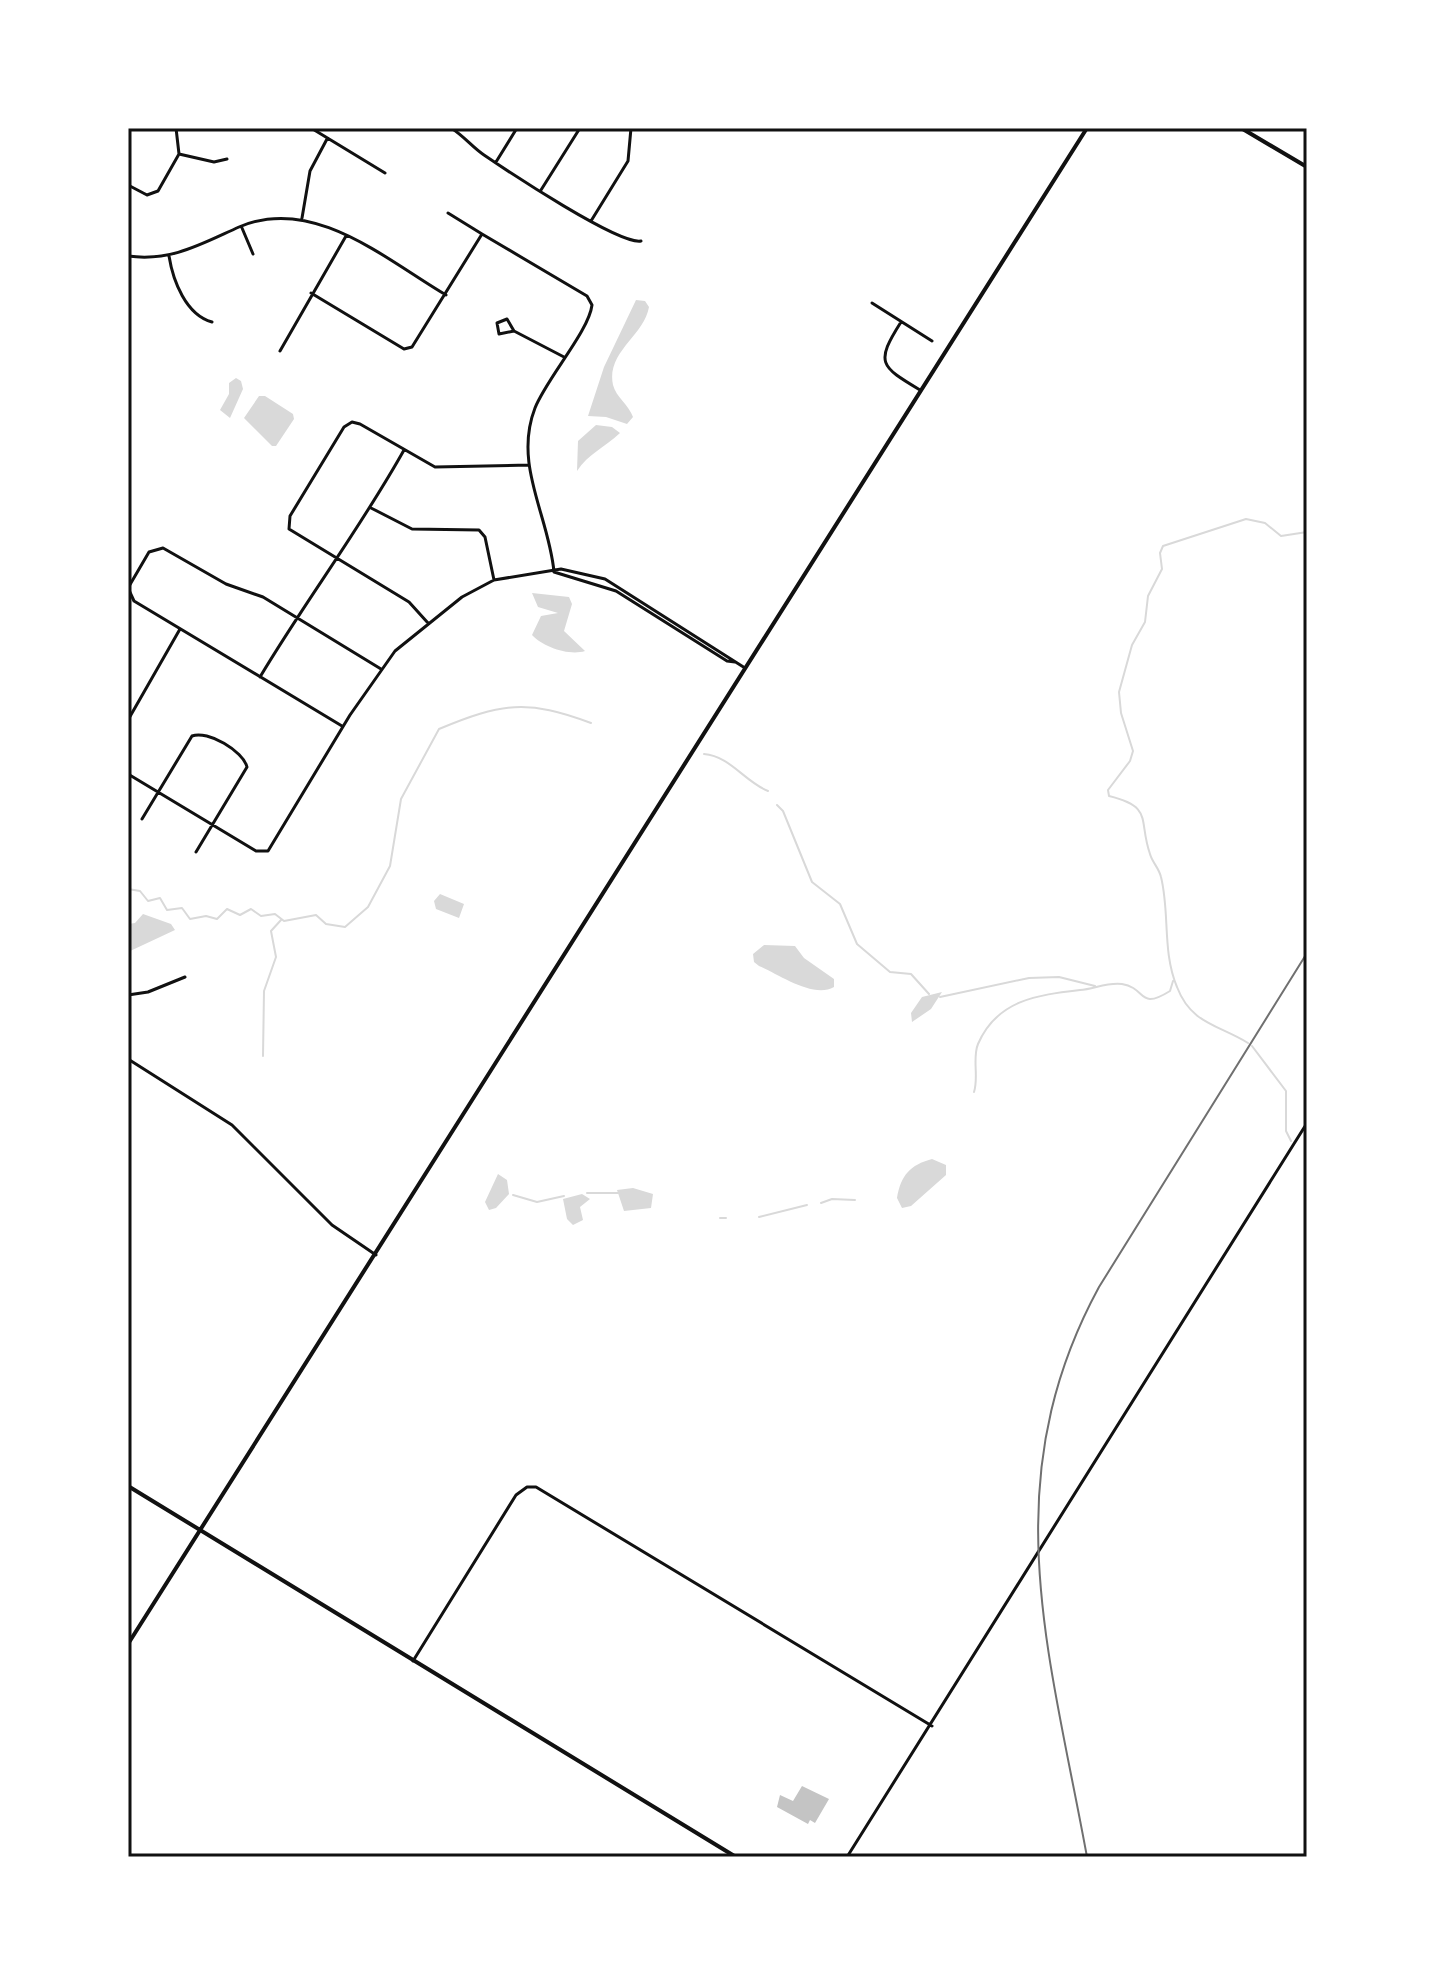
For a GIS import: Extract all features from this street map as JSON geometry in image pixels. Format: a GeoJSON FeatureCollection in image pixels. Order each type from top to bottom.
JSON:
{"type":"FeatureCollection","features":[{"type":"Feature","properties":{"kind":"main road"},"geometry":{"type":"LineString","coordinates":[[128,1644],[1087,128]]}},
{"type":"Feature","properties":{"kind":"main road"},"geometry":{"type":"LineString","coordinates":[[1241,128],[1307,167]]}},
{"type":"Feature","properties":{"kind":"main road"},"geometry":{"type":"LineString","coordinates":[[128,1486],[736,1857]]}},
{"type":"Feature","properties":{"kind":"street"},"geometry":{"type":"LineString","coordinates":[[128,185],[143,194],[154,194],[179,154],[176,128]]}},
{"type":"Feature","properties":{"kind":"street"},"geometry":{"type":"LineString","coordinates":[[311,128],[385,173]]}},
{"type":"Feature","properties":{"kind":"street"},"geometry":{"type":"LineString","coordinates":[[452,128],[496,162],[591,221],[631,243],[641,241]]}},
{"type":"Feature","properties":{"kind":"street"},"geometry":{"type":"LineString","coordinates":[[496,162],[517,128]]}},
{"type":"Feature","properties":{"kind":"street"},"geometry":{"type":"LineString","coordinates":[[541,190],[580,128]]}},
{"type":"Feature","properties":{"kind":"street"},"geometry":{"type":"LineString","coordinates":[[591,221],[628,161],[631,128]]}},
{"type":"Feature","properties":{"kind":"street"},"geometry":{"type":"LineString","coordinates":[[302,218],[310,171],[328,138]]}},
{"type":"Feature","properties":{"kind":"street"},"geometry":{"type":"LineString","coordinates":[[179,154],[214,162],[227,159]]}},
{"type":"Feature","properties":{"kind":"street"},"geometry":{"type":"LineString","coordinates":[[448,213],[590,299],[591,311],[532,417],[529,465],[554,572]]}},
{"type":"Feature","properties":{"kind":"street"},"geometry":{"type":"LineString","coordinates":[[128,256],[169,256],[241,226],[267,219],[302,218],[346,236],[446,295]]}},
{"type":"Feature","properties":{"kind":"street"},"geometry":{"type":"LineString","coordinates":[[241,226],[253,254]]}},
{"type":"Feature","properties":{"kind":"street"},"geometry":{"type":"LineString","coordinates":[[311,293],[404,349],[418,343],[482,234]]}},
{"type":"Feature","properties":{"kind":"street"},"geometry":{"type":"LineString","coordinates":[[280,351],[346,236]]}},
{"type":"Feature","properties":{"kind":"street"},"geometry":{"type":"LineString","coordinates":[[169,256],[176,285],[200,319],[212,322]]}},
{"type":"Feature","properties":{"kind":"street"},"geometry":{"type":"LineString","coordinates":[[872,303],[932,341]]}},
{"type":"Feature","properties":{"kind":"street"},"geometry":{"type":"LineString","coordinates":[[514,331],[501,335],[496,326],[507,319],[514,331],[564,357]]}},
{"type":"Feature","properties":{"kind":"street"},"geometry":{"type":"LineString","coordinates":[[901,322],[884,348],[883,358],[889,371],[921,390]]}},
{"type":"Feature","properties":{"kind":"street"},"geometry":{"type":"LineString","coordinates":[[428,623],[409,602],[289,529],[290,516],[348,424],[360,424],[435,467],[529,465]]}},
{"type":"Feature","properties":{"kind":"street"},"geometry":{"type":"LineString","coordinates":[[260,677],[296,617],[371,508],[404,450]]}},
{"type":"Feature","properties":{"kind":"street"},"geometry":{"type":"LineString","coordinates":[[371,508],[412,529],[479,530],[485,537],[494,580]]}},
{"type":"Feature","properties":{"kind":"street"},"geometry":{"type":"LineString","coordinates":[[343,727],[129,595],[130,585],[155,548],[163,548],[219,581],[263,597],[381,669]]}},
{"type":"Feature","properties":{"kind":"street"},"geometry":{"type":"LineString","coordinates":[[128,774],[256,851],[268,851],[343,727],[395,651],[462,597],[494,580],[573,570],[605,579],[690,630],[745,668]]}},
{"type":"Feature","properties":{"kind":"street"},"geometry":{"type":"LineString","coordinates":[[554,572],[616,591],[727,661],[736,662]]}},
{"type":"Feature","properties":{"kind":"street"},"geometry":{"type":"LineString","coordinates":[[128,720],[180,629]]}},
{"type":"Feature","properties":{"kind":"street"},"geometry":{"type":"LineString","coordinates":[[687,635],[690,630]]}},
{"type":"Feature","properties":{"kind":"street"},"geometry":{"type":"LineString","coordinates":[[142,819],[192,736],[206,734],[241,756],[246,764],[196,852]]}},
{"type":"Feature","properties":{"kind":"street"},"geometry":{"type":"LineString","coordinates":[[128,995],[148,992],[185,977]]}},
{"type":"Feature","properties":{"kind":"street"},"geometry":{"type":"LineString","coordinates":[[128,1059],[232,1125],[332,1225],[376,1255]]}},
{"type":"Feature","properties":{"kind":"street"},"geometry":{"type":"LineString","coordinates":[[847,1857],[932,1726],[1307,1123]]}},
{"type":"Feature","properties":{"kind":"street"},"geometry":{"type":"LineString","coordinates":[[413,1661],[516,1495],[536,1487],[932,1726]]}},
{"type":"Feature","properties":{"kind":"shaded area"},"geometry":{"type":"Polygon","coordinates":[[[636,300],[645,301],[649,307],[646,317],[620,353],[612,373],[613,385],[633,417],[627,424],[606,417],[588,416],[604,367],[636,300]]]}},
{"type":"Feature","properties":{"kind":"shaded area"},"geometry":{"type":"Polygon","coordinates":[[[236,378],[241,381],[243,389],[230,418],[220,410],[229,394],[229,383],[236,378]]]}},
{"type":"Feature","properties":{"kind":"shaded area"},"geometry":{"type":"Polygon","coordinates":[[[259,396],[265,396],[293,414],[294,419],[276,446],[272,446],[244,418],[259,396]]]}},
{"type":"Feature","properties":{"kind":"shaded area"},"geometry":{"type":"Polygon","coordinates":[[[596,425],[612,427],[620,433],[591,455],[577,471],[578,441],[596,425]]]}},
{"type":"Feature","properties":{"kind":"shaded area"},"geometry":{"type":"Polygon","coordinates":[[[532,593],[569,597],[572,604],[564,631],[585,651],[557,649],[532,635],[541,616],[558,613],[538,607],[532,593]]]}},
{"type":"Feature","properties":{"kind":"shaded area"},"geometry":{"type":"Polygon","coordinates":[[[440,894],[464,904],[459,918],[436,909],[434,901],[440,894]]]}},
{"type":"Feature","properties":{"kind":"shaded area"},"geometry":{"type":"Polygon","coordinates":[[[143,914],[171,924],[175,930],[128,952],[128,924],[135,923],[143,914]]]}},
{"type":"Feature","properties":{"kind":"shaded area"},"geometry":{"type":"Polygon","coordinates":[[[764,945],[795,946],[804,958],[834,979],[834,987],[826,990],[806,988],[759,966],[754,962],[753,954],[764,945]]]}},
{"type":"Feature","properties":{"kind":"shaded area"},"geometry":{"type":"Polygon","coordinates":[[[942,992],[931,1009],[912,1022],[911,1013],[922,997],[942,992]]]}},
{"type":"Feature","properties":{"kind":"shaded area"},"geometry":{"type":"Polygon","coordinates":[[[932,1159],[946,1165],[946,1175],[911,1206],[902,1208],[897,1198],[904,1177],[918,1164],[932,1159]]]}},
{"type":"Feature","properties":{"kind":"shaded area"},"geometry":{"type":"Polygon","coordinates":[[[498,1174],[507,1180],[509,1194],[496,1208],[489,1210],[485,1202],[498,1174]]]}},
{"type":"Feature","properties":{"kind":"shaded area"},"geometry":{"type":"Polygon","coordinates":[[[633,1188],[653,1194],[651,1208],[624,1211],[617,1190],[633,1188]]]}},
{"type":"Feature","properties":{"kind":"shaded area"},"geometry":{"type":"Polygon","coordinates":[[[582,1194],[590,1199],[580,1207],[583,1220],[573,1225],[567,1219],[563,1199],[582,1194]]]}},
{"type":"Feature","properties":{"kind":"building"},"geometry":{"type":"Polygon","coordinates":[[[802,1786],[829,1799],[815,1823],[810,1820],[808,1824],[777,1807],[780,1795],[793,1801],[802,1786]]]}},
{"type":"Feature","properties":{"kind":"waterway"},"geometry":{"type":"LineString","coordinates":[[1248,1043],[1198,1016],[1177,987],[1169,960],[1161,877],[1150,854],[1142,816],[1133,805],[1109,796],[1108,790],[1130,761],[1133,751],[1121,713],[1119,692],[1132,645],[1145,622],[1148,596],[1162,569],[1160,553],[1163,546],[1246,519],[1265,523],[1281,536],[1307,532]]}},
{"type":"Feature","properties":{"kind":"waterway"},"geometry":{"type":"LineString","coordinates":[[128,889],[140,891],[148,901],[160,898],[167,910],[182,908],[190,919],[206,916],[217,919],[227,909],[240,915],[251,909],[261,916],[275,914],[284,921],[316,915],[326,924],[345,927],[368,907],[390,866],[401,799],[439,729],[480,714],[515,707],[549,710],[591,723]]}},
{"type":"Feature","properties":{"kind":"waterway"},"geometry":{"type":"LineString","coordinates":[[704,754],[722,759],[768,791]]}},
{"type":"Feature","properties":{"kind":"waterway"},"geometry":{"type":"LineString","coordinates":[[777,805],[783,811],[812,882],[840,904],[857,944],[890,972],[911,974],[929,994]]}},
{"type":"Feature","properties":{"kind":"waterway"},"geometry":{"type":"LineString","coordinates":[[263,1056],[264,991],[276,957],[271,931],[281,920]]}},
{"type":"Feature","properties":{"kind":"waterway"},"geometry":{"type":"LineString","coordinates":[[940,997],[1029,978],[1059,977],[1095,986]]}},
{"type":"Feature","properties":{"kind":"waterway"},"geometry":{"type":"LineString","coordinates":[[974,1092],[978,1044],[986,1029],[1007,1009],[1049,994],[1111,984],[1130,986],[1147,999],[1153,999],[1170,991],[1173,981]]}},
{"type":"Feature","properties":{"kind":"waterway"},"geometry":{"type":"LineString","coordinates":[[1252,1046],[1286,1091],[1286,1131],[1291,1141]]}},
{"type":"Feature","properties":{"kind":"waterway"},"geometry":{"type":"LineString","coordinates":[[587,1193],[618,1193]]}},
{"type":"Feature","properties":{"kind":"waterway"},"geometry":{"type":"LineString","coordinates":[[513,1195],[537,1202],[564,1196]]}},
{"type":"Feature","properties":{"kind":"waterway"},"geometry":{"type":"LineString","coordinates":[[821,1203],[832,1199],[855,1200]]}},
{"type":"Feature","properties":{"kind":"waterway"},"geometry":{"type":"LineString","coordinates":[[759,1217],[807,1205]]}},
{"type":"Feature","properties":{"kind":"waterway"},"geometry":{"type":"LineString","coordinates":[[720,1218],[726,1218]]}},
{"type":"Feature","properties":{"kind":"railway"},"geometry":{"type":"LineString","coordinates":[[1087,1857],[1058,1710],[1039,1569],[1039,1500],[1047,1430],[1067,1359],[1099,1287],[1307,953]]}}]}
